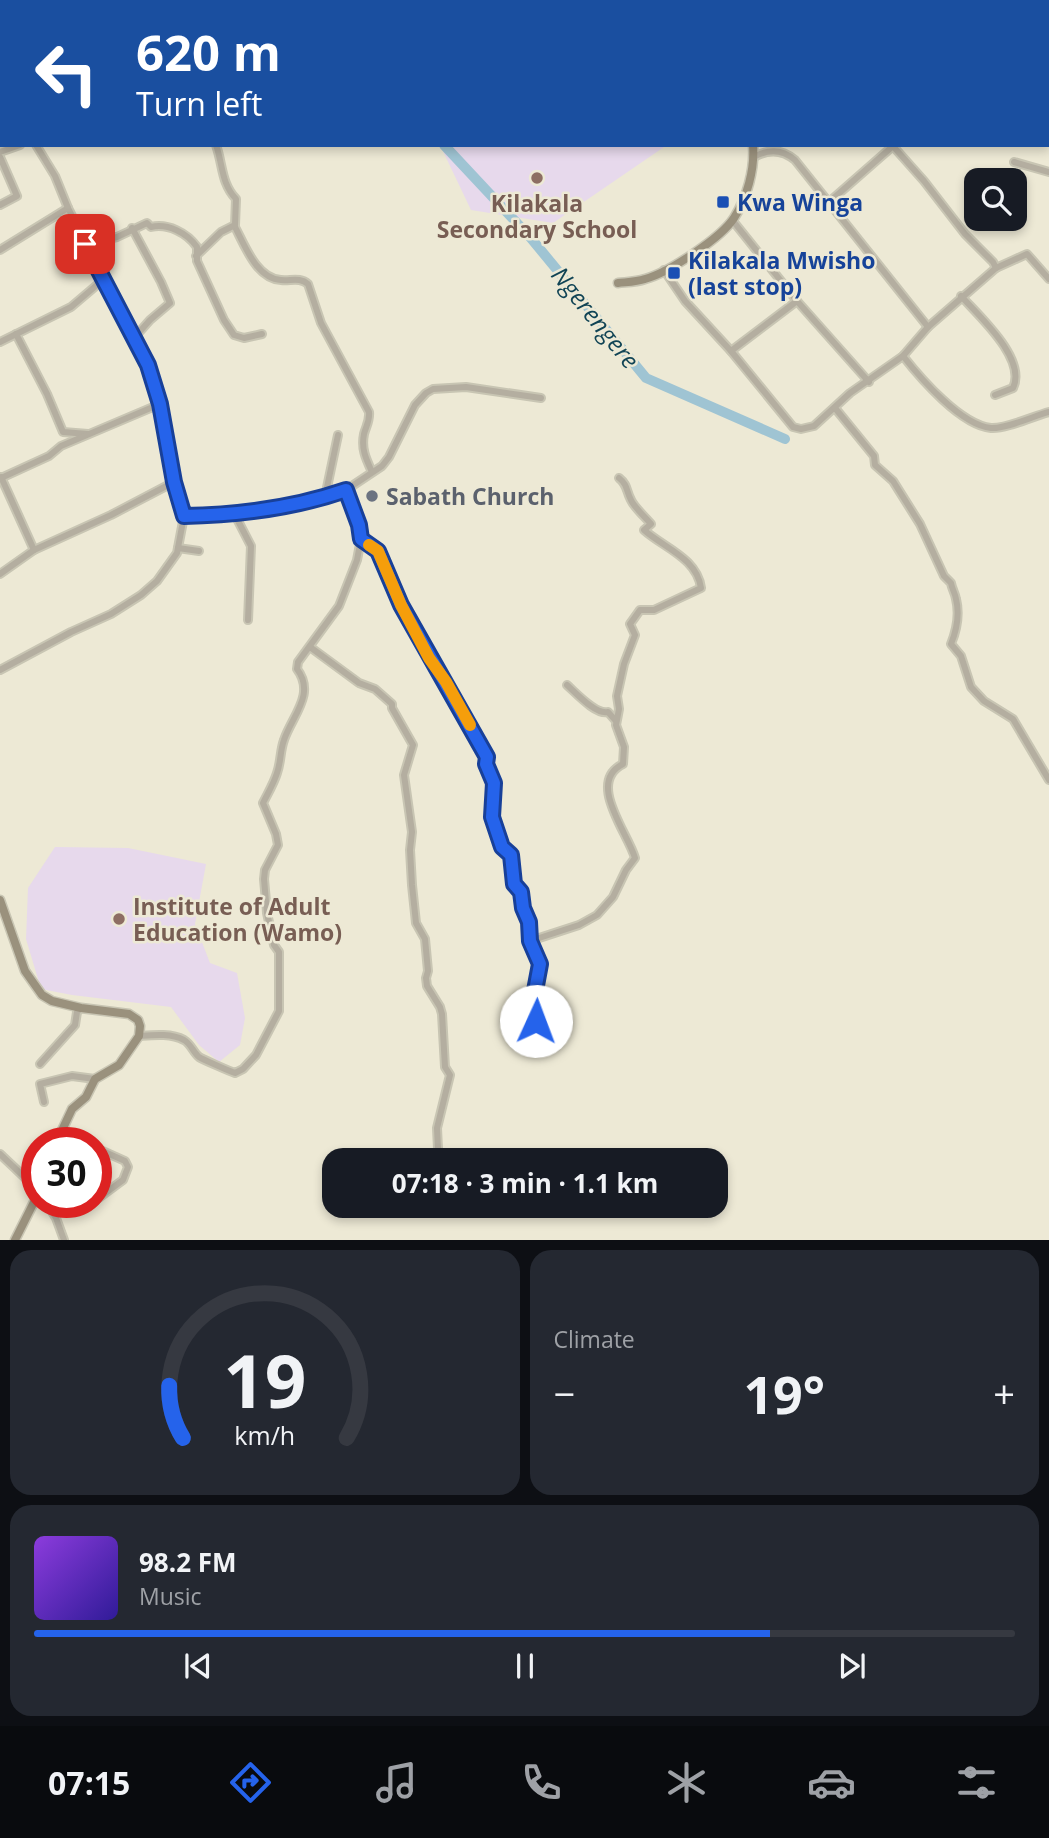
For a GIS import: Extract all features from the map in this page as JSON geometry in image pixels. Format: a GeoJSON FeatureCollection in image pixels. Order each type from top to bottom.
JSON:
{"type":"FeatureCollection","features":[{"type":"Feature","properties":{"kind":"street"},"geometry":{"type":"LineString","coordinates":[[0,670],[126,606],[157,581],[174,558],[184,516],[174,482],[160,404],[148,365],[85,244],[55,176],[37,147]]}},
{"type":"Feature","properties":{"kind":"street"},"geometry":{"type":"LineString","coordinates":[[217,147],[227,190],[236,199],[238,210],[235,227],[257,266],[273,280],[301,280],[308,284],[318,317],[369,412],[370,419],[363,436],[363,455],[372,472]]}},
{"type":"Feature","properties":{"kind":"street"},"geometry":{"type":"LineString","coordinates":[[618,283],[646,279],[664,270],[699,249],[733,220],[747,188],[754,157],[753,147]]}},
{"type":"Feature","properties":{"kind":"street"},"geometry":{"type":"LineString","coordinates":[[828,203],[891,147]]}},
{"type":"Feature","properties":{"kind":"street"},"geometry":{"type":"LineString","coordinates":[[893,147],[996,268]]}},
{"type":"Feature","properties":{"kind":"street"},"geometry":{"type":"LineString","coordinates":[[754,157],[771,151],[790,155],[928,327]]}},
{"type":"Feature","properties":{"kind":"street"},"geometry":{"type":"LineString","coordinates":[[0,157],[17,196],[1,205]]}},
{"type":"Feature","properties":{"kind":"street"},"geometry":{"type":"LineString","coordinates":[[1014,162],[1049,172]]}},
{"type":"Feature","properties":{"kind":"street"},"geometry":{"type":"LineString","coordinates":[[0,250],[68,208]]}},
{"type":"Feature","properties":{"kind":"street"},"geometry":{"type":"LineString","coordinates":[[733,220],[797,301],[869,382]]}},
{"type":"Feature","properties":{"kind":"street"},"geometry":{"type":"LineString","coordinates":[[85,244],[117,237],[147,223],[151,227],[162,225],[175,230],[195,244],[196,256],[220,312],[234,335],[244,338],[262,334]]}},
{"type":"Feature","properties":{"kind":"street"},"geometry":{"type":"LineString","coordinates":[[196,256],[222,232],[235,227]]}},
{"type":"Feature","properties":{"kind":"street"},"geometry":{"type":"LineString","coordinates":[[132,228],[170,303],[134,338]]}},
{"type":"Feature","properties":{"kind":"street"},"geometry":{"type":"LineString","coordinates":[[664,270],[685,301],[795,428],[814,426],[850,393],[903,356],[928,327],[996,268],[1027,254],[1049,279]]}},
{"type":"Feature","properties":{"kind":"street"},"geometry":{"type":"LineString","coordinates":[[0,342],[71,307],[104,279]]}},
{"type":"Feature","properties":{"kind":"street"},"geometry":{"type":"LineString","coordinates":[[961,296],[1006,348],[1016,369],[1017,378],[1013,388],[995,395]]}},
{"type":"Feature","properties":{"kind":"street"},"geometry":{"type":"LineString","coordinates":[[731,351],[797,301]]}},
{"type":"Feature","properties":{"kind":"street"},"geometry":{"type":"LineString","coordinates":[[16,334],[63,432],[61,446]]}},
{"type":"Feature","properties":{"kind":"street"},"geometry":{"type":"LineString","coordinates":[[903,356],[916,373],[950,405],[986,427],[996,428],[1049,412]]}},
{"type":"Feature","properties":{"kind":"street"},"geometry":{"type":"LineString","coordinates":[[184,516],[235,515],[326,497],[346,490],[389,457],[415,405],[433,389],[466,387],[541,398]]}},
{"type":"Feature","properties":{"kind":"street"},"geometry":{"type":"LineString","coordinates":[[34,550],[1,476],[49,456],[61,446],[160,404]]}},
{"type":"Feature","properties":{"kind":"street"},"geometry":{"type":"LineString","coordinates":[[835,408],[873,456],[875,465],[890,477],[905,499],[944,576],[951,583],[956,595],[958,626],[951,644],[961,656],[968,683],[984,701],[1013,719],[1049,780]]}},
{"type":"Feature","properties":{"kind":"street"},"geometry":{"type":"LineString","coordinates":[[63,432],[90,434]]}},
{"type":"Feature","properties":{"kind":"street"},"geometry":{"type":"LineString","coordinates":[[326,497],[338,435]]}},
{"type":"Feature","properties":{"kind":"street"},"geometry":{"type":"LineString","coordinates":[[616,721],[619,709],[618,691],[624,664],[635,635],[630,624],[632,620],[640,610],[654,610],[701,587],[690,564],[645,530],[651,524],[631,500],[627,487],[619,478]]}},
{"type":"Feature","properties":{"kind":"street"},"geometry":{"type":"LineString","coordinates":[[0,574],[34,550],[111,515],[174,482]]}},
{"type":"Feature","properties":{"kind":"street"},"geometry":{"type":"LineString","coordinates":[[139,1036],[155,1035],[180,1039],[190,1045],[202,1059],[235,1073],[243,1069],[256,1055],[279,1011],[279,952],[274,945],[267,912],[264,878],[265,870],[278,845],[263,803],[278,771],[285,735],[301,704],[305,686],[297,669],[298,662],[338,606],[357,560],[361,539],[359,525],[346,490]]}},
{"type":"Feature","properties":{"kind":"street"},"geometry":{"type":"LineString","coordinates":[[235,515],[251,546],[248,620]]}},
{"type":"Feature","properties":{"kind":"street"},"geometry":{"type":"LineString","coordinates":[[361,539],[378,551],[401,605],[487,757],[486,764],[494,783],[492,817],[502,847],[511,855],[514,884],[521,892],[523,908],[529,922],[530,941],[540,964],[534,996],[536,1028],[544,1043]]}},
{"type":"Feature","properties":{"kind":"street"},"geometry":{"type":"LineString","coordinates":[[178,548],[199,551]]}},
{"type":"Feature","properties":{"kind":"street"},"geometry":{"type":"LineString","coordinates":[[310,647],[359,683],[383,695],[392,704],[413,745],[404,775],[412,832],[410,850],[416,923],[425,939],[427,986],[440,1007],[445,1067],[450,1074],[438,1128],[438,1148]]}},
{"type":"Feature","properties":{"kind":"street"},"geometry":{"type":"LineString","coordinates":[[530,941],[579,925],[597,915],[613,897],[635,858],[610,804],[607,789],[618,766],[623,764],[624,747],[616,721],[608,712],[594,710],[589,702],[567,685]]}},
{"type":"Feature","properties":{"kind":"street"},"geometry":{"type":"LineString","coordinates":[[0,900],[24,971],[36,989],[47,999],[81,1008],[129,1014],[138,1020],[140,1026],[139,1036],[119,1065],[95,1079],[86,1097],[72,1109],[63,1127]]}},
{"type":"Feature","properties":{"kind":"street"},"geometry":{"type":"LineString","coordinates":[[40,1064],[75,1025],[81,1008]]}},
{"type":"Feature","properties":{"kind":"street"},"geometry":{"type":"LineString","coordinates":[[44,1102],[40,1084],[72,1076],[95,1079]]}},
{"type":"Feature","properties":{"kind":"street"},"geometry":{"type":"LineString","coordinates":[[0,1154],[21,1174]]}},
{"type":"Feature","properties":{"kind":"street"},"geometry":{"type":"LineString","coordinates":[[112,1155],[125,1161],[128,1167],[123,1180],[112,1189]]}},
{"type":"Feature","properties":{"kind":"street"},"geometry":{"type":"LineString","coordinates":[[15,1240],[26,1218]]}},
{"type":"Feature","properties":{"kind":"street"},"geometry":{"type":"LineString","coordinates":[[56,1218],[64,1240]]}},
{"type":"Feature","properties":{"kind":"shaded area","name":"Kilakala Secondary School"},"geometry":{"type":"Polygon","coordinates":[[[441,147],[664,147],[553,223],[471,210],[441,147]]]}},
{"type":"Feature","properties":{"kind":"shaded area"},"geometry":{"type":"Polygon","coordinates":[[[55,847],[128,848],[206,864],[195,924],[210,963],[237,973],[245,1018],[240,1045],[219,1062],[199,1045],[171,1007],[41,989],[26,939],[28,888],[55,847]]]}},
{"type":"Feature","properties":{"kind":"waterway","name":"Ngerengere"},"geometry":{"type":"LineString","coordinates":[[446,147],[530,237],[646,378],[785,439]]}},
{"type":"Feature","properties":{"kind":"slow traffic"},"geometry":{"type":"LineString","coordinates":[[369,545],[378,551],[401,605],[429,658],[470,725]]}},
{"type":"Feature","properties":{"kind":"place","name":"Kilakala Secondary School"},"geometry":{"type":"Point","coordinates":[537,178]}},
{"type":"Feature","properties":{"kind":"place","name":"Kwa Winga"},"geometry":{"type":"Point","coordinates":[723,202]}},
{"type":"Feature","properties":{"kind":"place","name":"Kilakala Mwisho (last stop)"},"geometry":{"type":"Point","coordinates":[674,273]}},
{"type":"Feature","properties":{"kind":"place","name":"Sabath Church"},"geometry":{"type":"Point","coordinates":[372,496]}},
{"type":"Feature","properties":{"kind":"place","name":"Institute of Adult Education (Wamo)"},"geometry":{"type":"Point","coordinates":[119,919]}},
{"type":"Feature","properties":{"kind":"route"},"geometry":{"type":"LineString","coordinates":[[85,244],[148,365],[160,404],[174,482],[184,516],[235,515],[326,497],[346,490],[359,525],[361,539],[378,551],[401,605],[429,658],[446,682],[487,757],[486,764],[494,783],[492,817],[502,847],[511,855],[514,884],[521,892],[523,908],[529,922],[530,941],[540,964],[534,996],[536,1021]]}}]}
